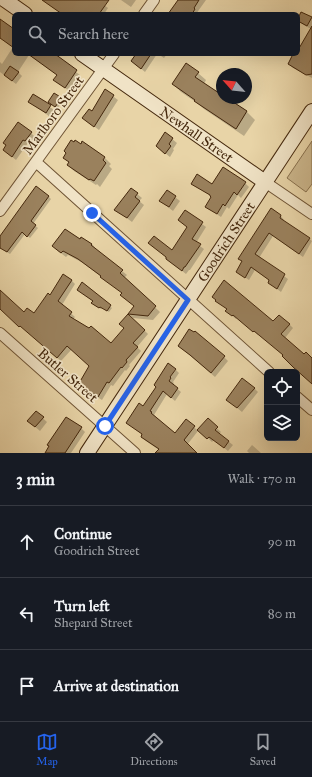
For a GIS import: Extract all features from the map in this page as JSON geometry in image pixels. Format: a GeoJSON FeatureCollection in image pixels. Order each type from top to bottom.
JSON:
{"type":"FeatureCollection","features":[{"type":"Feature","properties":{"kind":"main road"},"geometry":{"type":"LineString","coordinates":[[5,0],[22,12]]}},
{"type":"Feature","properties":{"kind":"main road","name":"Newhall Street"},"geometry":{"type":"LineString","coordinates":[[85,56],[265,182]]}},
{"type":"Feature","properties":{"kind":"main road","name":"Goodrich Street"},"geometry":{"type":"LineString","coordinates":[[87,453],[312,111]]}},
{"type":"Feature","properties":{"kind":"street"},"geometry":{"type":"LineString","coordinates":[[145,12],[154,0]]}},
{"type":"Feature","properties":{"kind":"street","name":"Marlboro Street"},"geometry":{"type":"LineString","coordinates":[[0,211],[112,56]]}},
{"type":"Feature","properties":{"kind":"street"},"geometry":{"type":"LineString","coordinates":[[36,162],[266,369]]}},
{"type":"Feature","properties":{"kind":"street","name":"Newhall Street"},"geometry":{"type":"LineString","coordinates":[[265,182],[312,214]]}},
{"type":"Feature","properties":{"kind":"street","name":"Butler Street"},"geometry":{"type":"LineString","coordinates":[[0,333],[135,453]]}},
{"type":"Feature","properties":{"kind":"street"},"geometry":{"type":"LineString","coordinates":[[300,400],[312,410]]}},
{"type":"Feature","properties":{"kind":"shaded area"},"geometry":{"type":"Polygon","coordinates":[[[312,141],[312,184],[306,192],[287,178],[312,141]]]}},
{"type":"Feature","properties":{"kind":"building"},"geometry":{"type":"Polygon","coordinates":[[[42,0],[109,0],[100,12],[59,12],[42,0]]]}},
{"type":"Feature","properties":{"kind":"building"},"geometry":{"type":"Polygon","coordinates":[[[178,0],[199,0],[193,12],[169,12],[178,0]]]}},
{"type":"Feature","properties":{"kind":"building"},"geometry":{"type":"Polygon","coordinates":[[[301,12],[312,17],[307,26],[300,22],[301,12]]]}},
{"type":"Feature","properties":{"kind":"building"},"geometry":{"type":"Polygon","coordinates":[[[0,19],[12,28],[12,47],[0,38],[0,19]]]}},
{"type":"Feature","properties":{"kind":"building"},"geometry":{"type":"Polygon","coordinates":[[[312,26],[312,74],[306,75],[288,64],[292,56],[300,56],[300,47],[312,26]]]}},
{"type":"Feature","properties":{"kind":"building"},"geometry":{"type":"Polygon","coordinates":[[[31,56],[58,56],[77,70],[65,88],[53,80],[57,75],[31,56]]]}},
{"type":"Feature","properties":{"kind":"building"},"geometry":{"type":"Polygon","coordinates":[[[135,56],[150,56],[141,69],[131,61],[135,56]]]}},
{"type":"Feature","properties":{"kind":"building"},"geometry":{"type":"Polygon","coordinates":[[[186,63],[199,72],[195,77],[216,91],[216,104],[236,104],[247,111],[236,129],[194,101],[195,100],[172,84],[186,63]]]}},
{"type":"Feature","properties":{"kind":"building"},"geometry":{"type":"Polygon","coordinates":[[[10,66],[19,72],[12,81],[4,75],[10,66]]]}},
{"type":"Feature","properties":{"kind":"building"},"geometry":{"type":"Polygon","coordinates":[[[105,89],[114,95],[94,127],[82,118],[89,109],[92,111],[105,89]]]}},
{"type":"Feature","properties":{"kind":"building"},"geometry":{"type":"Polygon","coordinates":[[[54,93],[62,98],[55,107],[48,102],[54,93]]]}},
{"type":"Feature","properties":{"kind":"building"},"geometry":{"type":"Polygon","coordinates":[[[33,94],[51,105],[46,113],[28,102],[33,94]]]}},
{"type":"Feature","properties":{"kind":"building"},"geometry":{"type":"Polygon","coordinates":[[[18,122],[32,132],[25,141],[23,140],[12,157],[3,150],[6,145],[3,143],[18,122]]]}},
{"type":"Feature","properties":{"kind":"building"},"geometry":{"type":"Polygon","coordinates":[[[165,132],[173,138],[169,144],[171,146],[165,154],[156,146],[165,132]]]}},
{"type":"Feature","properties":{"kind":"building"},"geometry":{"type":"Polygon","coordinates":[[[71,140],[74,142],[75,140],[81,144],[82,141],[105,157],[103,160],[106,163],[94,181],[89,180],[67,165],[69,162],[63,158],[66,153],[64,151],[71,140]]]}},
{"type":"Feature","properties":{"kind":"building"},"geometry":{"type":"Polygon","coordinates":[[[223,167],[246,182],[237,195],[234,192],[225,206],[223,204],[217,214],[205,207],[211,197],[210,195],[191,184],[197,174],[212,184],[223,167]]]}},
{"type":"Feature","properties":{"kind":"building"},"geometry":{"type":"Polygon","coordinates":[[[36,186],[49,196],[31,221],[36,225],[27,237],[22,232],[7,252],[0,248],[0,236],[36,186]]]}},
{"type":"Feature","properties":{"kind":"building"},"geometry":{"type":"Polygon","coordinates":[[[131,188],[138,193],[135,197],[140,201],[127,218],[114,210],[131,188]]]}},
{"type":"Feature","properties":{"kind":"building"},"geometry":{"type":"Polygon","coordinates":[[[167,190],[176,196],[169,207],[159,201],[167,190]]]}},
{"type":"Feature","properties":{"kind":"building"},"geometry":{"type":"Polygon","coordinates":[[[271,208],[281,215],[280,218],[310,238],[299,254],[269,233],[255,254],[285,274],[277,289],[268,283],[269,280],[251,267],[245,278],[236,272],[242,261],[238,259],[271,208]]]}},
{"type":"Feature","properties":{"kind":"building"},"geometry":{"type":"Polygon","coordinates":[[[185,210],[203,222],[192,239],[201,244],[182,271],[148,243],[154,236],[172,250],[187,227],[178,220],[185,210]]]}},
{"type":"Feature","properties":{"kind":"building"},"geometry":{"type":"Polygon","coordinates":[[[65,229],[80,239],[81,237],[92,244],[91,245],[123,270],[120,273],[156,306],[148,316],[128,314],[134,306],[120,295],[122,293],[78,259],[63,251],[61,253],[52,246],[65,229]]]}},
{"type":"Feature","properties":{"kind":"building"},"geometry":{"type":"Polygon","coordinates":[[[63,274],[72,280],[58,301],[72,312],[69,316],[89,328],[91,326],[111,343],[124,328],[119,324],[128,314],[145,330],[133,343],[138,347],[109,383],[107,382],[98,397],[78,385],[89,366],[67,346],[57,358],[20,326],[19,327],[0,309],[0,290],[24,312],[27,308],[34,313],[48,293],[50,295],[63,274]]]}},
{"type":"Feature","properties":{"kind":"building"},"geometry":{"type":"Polygon","coordinates":[[[224,280],[273,321],[279,315],[290,324],[281,334],[304,354],[306,352],[312,358],[312,384],[300,373],[300,369],[295,369],[282,356],[283,355],[233,315],[232,316],[225,311],[227,309],[215,301],[216,300],[212,297],[224,280]]]}},
{"type":"Feature","properties":{"kind":"building"},"geometry":{"type":"Polygon","coordinates":[[[82,282],[111,305],[107,311],[91,303],[93,301],[77,290],[82,282]]]}},
{"type":"Feature","properties":{"kind":"building"},"geometry":{"type":"Polygon","coordinates":[[[189,329],[194,332],[195,331],[225,356],[211,373],[178,346],[189,329]]]}},
{"type":"Feature","properties":{"kind":"building"},"geometry":{"type":"Polygon","coordinates":[[[168,363],[176,369],[169,381],[178,388],[171,398],[163,391],[150,411],[175,433],[186,419],[195,426],[184,440],[197,453],[155,453],[159,449],[141,437],[142,434],[126,423],[139,403],[143,406],[156,387],[154,385],[168,363]]]}},
{"type":"Feature","properties":{"kind":"building"},"geometry":{"type":"Polygon","coordinates":[[[242,378],[255,388],[237,408],[226,400],[242,378]]]}},
{"type":"Feature","properties":{"kind":"building"},"geometry":{"type":"Polygon","coordinates":[[[36,411],[44,417],[35,427],[27,421],[36,411]]]}},
{"type":"Feature","properties":{"kind":"building"},"geometry":{"type":"Polygon","coordinates":[[[66,417],[82,427],[65,453],[45,453],[49,446],[47,445],[66,417]]]}},
{"type":"Feature","properties":{"kind":"building"},"geometry":{"type":"Polygon","coordinates":[[[208,418],[218,427],[215,430],[229,441],[224,448],[209,437],[207,439],[197,430],[208,418]]]}},
{"type":"Feature","properties":{"kind":"route"},"geometry":{"type":"LineString","coordinates":[[92,213],[188,300],[105,426]]}}]}
